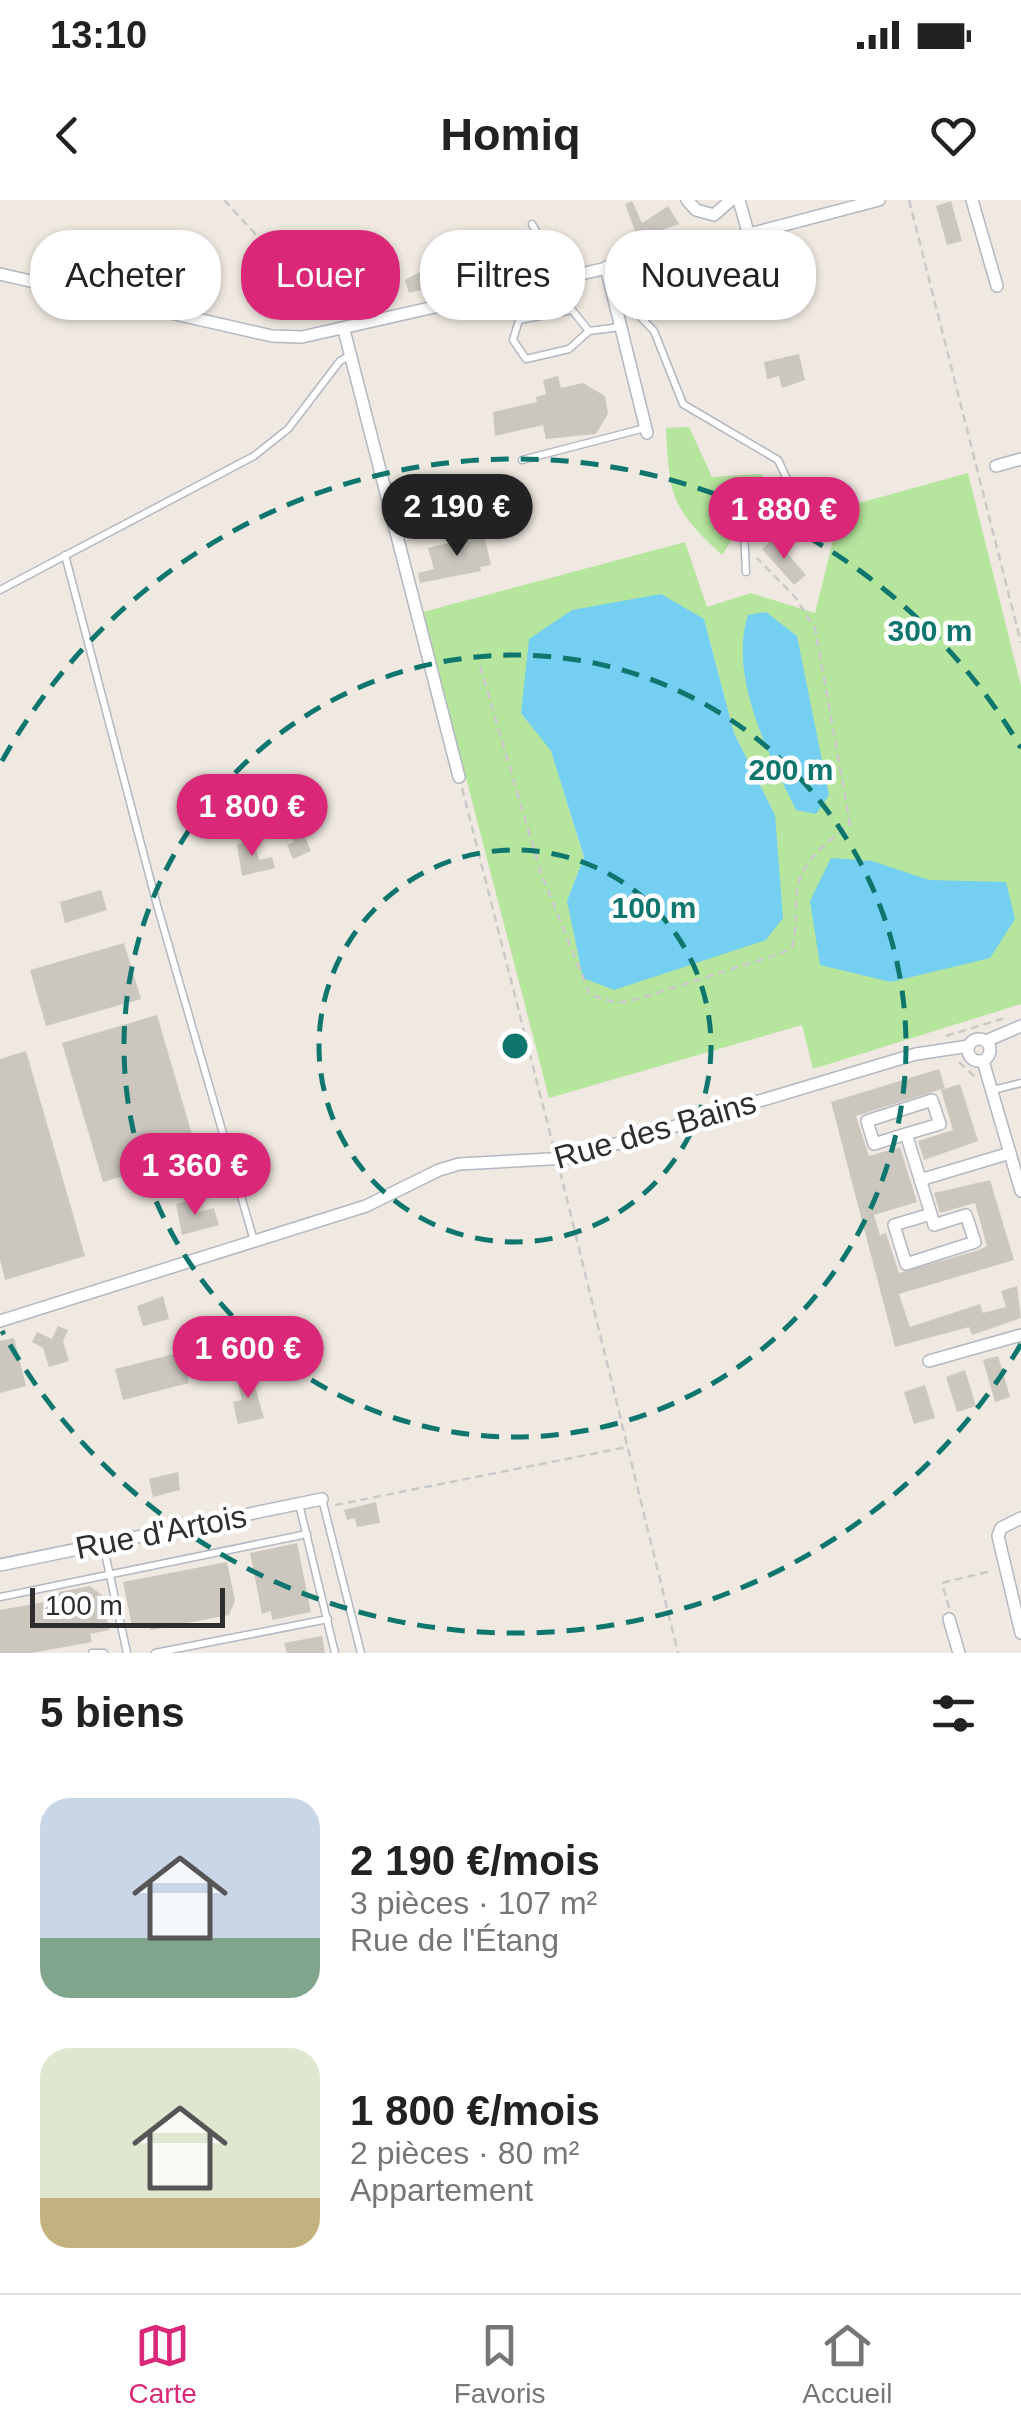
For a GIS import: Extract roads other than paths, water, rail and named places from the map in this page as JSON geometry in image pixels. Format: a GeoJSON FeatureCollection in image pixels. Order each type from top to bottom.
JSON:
{"type":"FeatureCollection","features":[{"type":"Feature","properties":{"kind":"street"},"geometry":{"type":"LineString","coordinates":[[687,200],[696,210],[714,215],[731,200]]}},
{"type":"Feature","properties":{"kind":"street"},"geometry":{"type":"LineString","coordinates":[[739,200],[747,230]]}},
{"type":"Feature","properties":{"kind":"street"},"geometry":{"type":"LineString","coordinates":[[771,230],[880,200]]}},
{"type":"Feature","properties":{"kind":"street"},"geometry":{"type":"LineString","coordinates":[[972,200],[996,286]]}},
{"type":"Feature","properties":{"kind":"street"},"geometry":{"type":"LineString","coordinates":[[0,274],[272,336],[302,337],[420,312]]}},
{"type":"Feature","properties":{"kind":"street"},"geometry":{"type":"LineString","coordinates":[[618,320],[646,431]]}},
{"type":"Feature","properties":{"kind":"street"},"geometry":{"type":"LineString","coordinates":[[344,330],[459,777]]}},
{"type":"Feature","properties":{"kind":"street"},"geometry":{"type":"LineString","coordinates":[[996,466],[1021,459]]}},
{"type":"Feature","properties":{"kind":"street"},"geometry":{"type":"LineString","coordinates":[[983,1061],[973,1059],[970,1046],[978,1039],[986,1041],[1021,1026]]}},
{"type":"Feature","properties":{"kind":"street","name":"Rue des Bains"},"geometry":{"type":"LineString","coordinates":[[0,1320],[366,1206],[460,1164],[556,1156],[948,1041],[970,1046]]}},
{"type":"Feature","properties":{"kind":"street"},"geometry":{"type":"LineString","coordinates":[[983,1061],[990,1053],[986,1041]]}},
{"type":"Feature","properties":{"kind":"street"},"geometry":{"type":"LineString","coordinates":[[983,1061],[1021,1191]]}},
{"type":"Feature","properties":{"kind":"street"},"geometry":{"type":"LineString","coordinates":[[932,1100],[940,1124],[906,1134],[874,1144],[867,1121],[932,1100]]}},
{"type":"Feature","properties":{"kind":"street"},"geometry":{"type":"LineString","coordinates":[[906,1134],[931,1214],[934,1225],[966,1215],[975,1242],[906,1264],[894,1226],[931,1214]]}},
{"type":"Feature","properties":{"kind":"street"},"geometry":{"type":"LineString","coordinates":[[920,1180],[1010,1152]]}},
{"type":"Feature","properties":{"kind":"street"},"geometry":{"type":"LineString","coordinates":[[929,1362],[1021,1334]]}},
{"type":"Feature","properties":{"kind":"street","name":"Rue d'Artois"},"geometry":{"type":"LineString","coordinates":[[0,1565],[299,1504],[323,1503]]}},
{"type":"Feature","properties":{"kind":"street"},"geometry":{"type":"LineString","coordinates":[[1021,1518],[1002,1528],[998,1536],[1021,1634]]}},
{"type":"Feature","properties":{"kind":"street"},"geometry":{"type":"LineString","coordinates":[[949,1619],[958,1653]]}},
{"type":"Feature","properties":{"kind":"lane"},"geometry":{"type":"LineString","coordinates":[[532,224],[535,230]]}},
{"type":"Feature","properties":{"kind":"lane"},"geometry":{"type":"LineString","coordinates":[[589,331],[572,310],[518,320],[513,340],[526,360],[569,349],[589,331],[620,327]]}},
{"type":"Feature","properties":{"kind":"lane"},"geometry":{"type":"LineString","coordinates":[[642,320],[654,332],[683,404],[778,460],[786,476],[744,532],[746,572]]}},
{"type":"Feature","properties":{"kind":"lane"},"geometry":{"type":"LineString","coordinates":[[0,590],[254,456],[288,429],[340,361],[351,355]]}},
{"type":"Feature","properties":{"kind":"lane"},"geometry":{"type":"LineString","coordinates":[[522,460],[646,431]]}},
{"type":"Feature","properties":{"kind":"lane"},"geometry":{"type":"LineString","coordinates":[[395,526],[472,506]]}},
{"type":"Feature","properties":{"kind":"lane"},"geometry":{"type":"LineString","coordinates":[[65,555],[157,906],[254,1241]]}},
{"type":"Feature","properties":{"kind":"lane"},"geometry":{"type":"LineString","coordinates":[[990,1086],[1021,1082]]}},
{"type":"Feature","properties":{"kind":"lane"},"geometry":{"type":"LineString","coordinates":[[323,1503],[361,1653]]}},
{"type":"Feature","properties":{"kind":"lane"},"geometry":{"type":"LineString","coordinates":[[299,1504],[336,1653]]}},
{"type":"Feature","properties":{"kind":"lane"},"geometry":{"type":"LineString","coordinates":[[0,1597],[306,1534]]}},
{"type":"Feature","properties":{"kind":"lane"},"geometry":{"type":"LineString","coordinates":[[103,1543],[127,1653]]}},
{"type":"Feature","properties":{"kind":"lane"},"geometry":{"type":"LineString","coordinates":[[154,1653],[328,1620]]}},
{"type":"Feature","properties":{"kind":"lane"},"geometry":{"type":"LineString","coordinates":[[92,1653],[104,1653]]}},
{"type":"Feature","properties":{"kind":"water"},"geometry":{"type":"Polygon","coordinates":[[[661,594],[704,619],[734,733],[775,815],[783,918],[766,940],[614,990],[583,978],[567,901],[584,857],[551,751],[521,713],[529,639],[572,610],[661,594]]]}},
{"type":"Feature","properties":{"kind":"water"},"geometry":{"type":"Polygon","coordinates":[[[766,612],[797,636],[829,795],[816,814],[796,810],[764,740],[747,689],[743,639],[748,615],[766,612]]]}},
{"type":"Feature","properties":{"kind":"water"},"geometry":{"type":"Polygon","coordinates":[[[831,858],[872,861],[929,880],[1006,882],[1015,919],[990,958],[891,982],[820,965],[810,901],[831,858]]]}}]}
